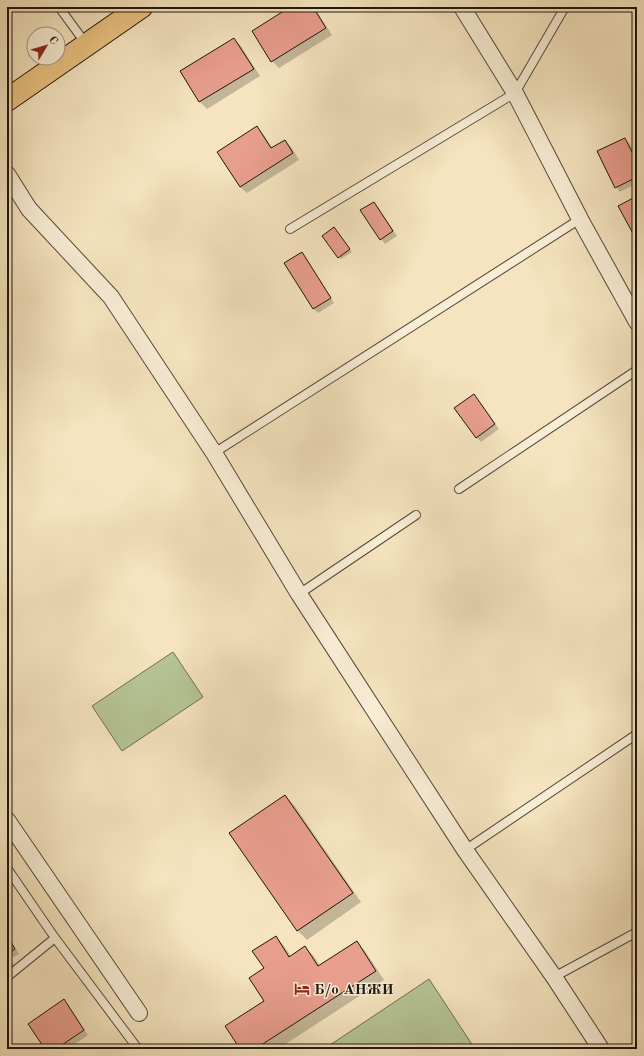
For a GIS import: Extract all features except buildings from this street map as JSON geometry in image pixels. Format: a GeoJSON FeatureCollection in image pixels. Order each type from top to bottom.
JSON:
{"type":"FeatureCollection","features":[{"type":"Feature","properties":{"kind":"highway"},"geometry":{"type":"LineString","coordinates":[[7,100],[141,7]]}},
{"type":"Feature","properties":{"kind":"street"},"geometry":{"type":"LineString","coordinates":[[462,7],[515,93],[580,219],[637,322]]}},
{"type":"Feature","properties":{"kind":"street"},"geometry":{"type":"LineString","coordinates":[[7,174],[29,209],[111,297],[214,453],[299,594],[465,850],[554,977],[600,1049]]}},
{"type":"Feature","properties":{"kind":"street"},"geometry":{"type":"LineString","coordinates":[[7,820],[139,1013]]}},
{"type":"Feature","properties":{"kind":"lane"},"geometry":{"type":"LineString","coordinates":[[59,7],[87,45]]}},
{"type":"Feature","properties":{"kind":"lane"},"geometry":{"type":"LineString","coordinates":[[290,229],[515,93],[564,7]]}},
{"type":"Feature","properties":{"kind":"lane"},"geometry":{"type":"LineString","coordinates":[[214,453],[580,219]]}},
{"type":"Feature","properties":{"kind":"lane"},"geometry":{"type":"LineString","coordinates":[[459,489],[637,370]]}},
{"type":"Feature","properties":{"kind":"lane"},"geometry":{"type":"LineString","coordinates":[[299,594],[416,515]]}},
{"type":"Feature","properties":{"kind":"lane"},"geometry":{"type":"LineString","coordinates":[[465,850],[637,734]]}},
{"type":"Feature","properties":{"kind":"lane"},"geometry":{"type":"LineString","coordinates":[[7,868],[55,938],[138,1049]]}},
{"type":"Feature","properties":{"kind":"lane"},"geometry":{"type":"LineString","coordinates":[[554,977],[637,932]]}},
{"type":"Feature","properties":{"kind":"lane"},"geometry":{"type":"LineString","coordinates":[[7,977],[55,938]]}},
{"type":"Feature","properties":{"kind":"green space"},"geometry":{"type":"Polygon","coordinates":[[[173,652],[203,697],[122,751],[92,706],[173,652]]]}},
{"type":"Feature","properties":{"kind":"green space"},"geometry":{"type":"Polygon","coordinates":[[[429,979],[475,1049],[324,1049],[429,979]]]}},
{"type":"Feature","properties":{"kind":"place","name":"Б/о АНЖИ"},"geometry":{"type":"Point","coordinates":[302,989]}}]}
